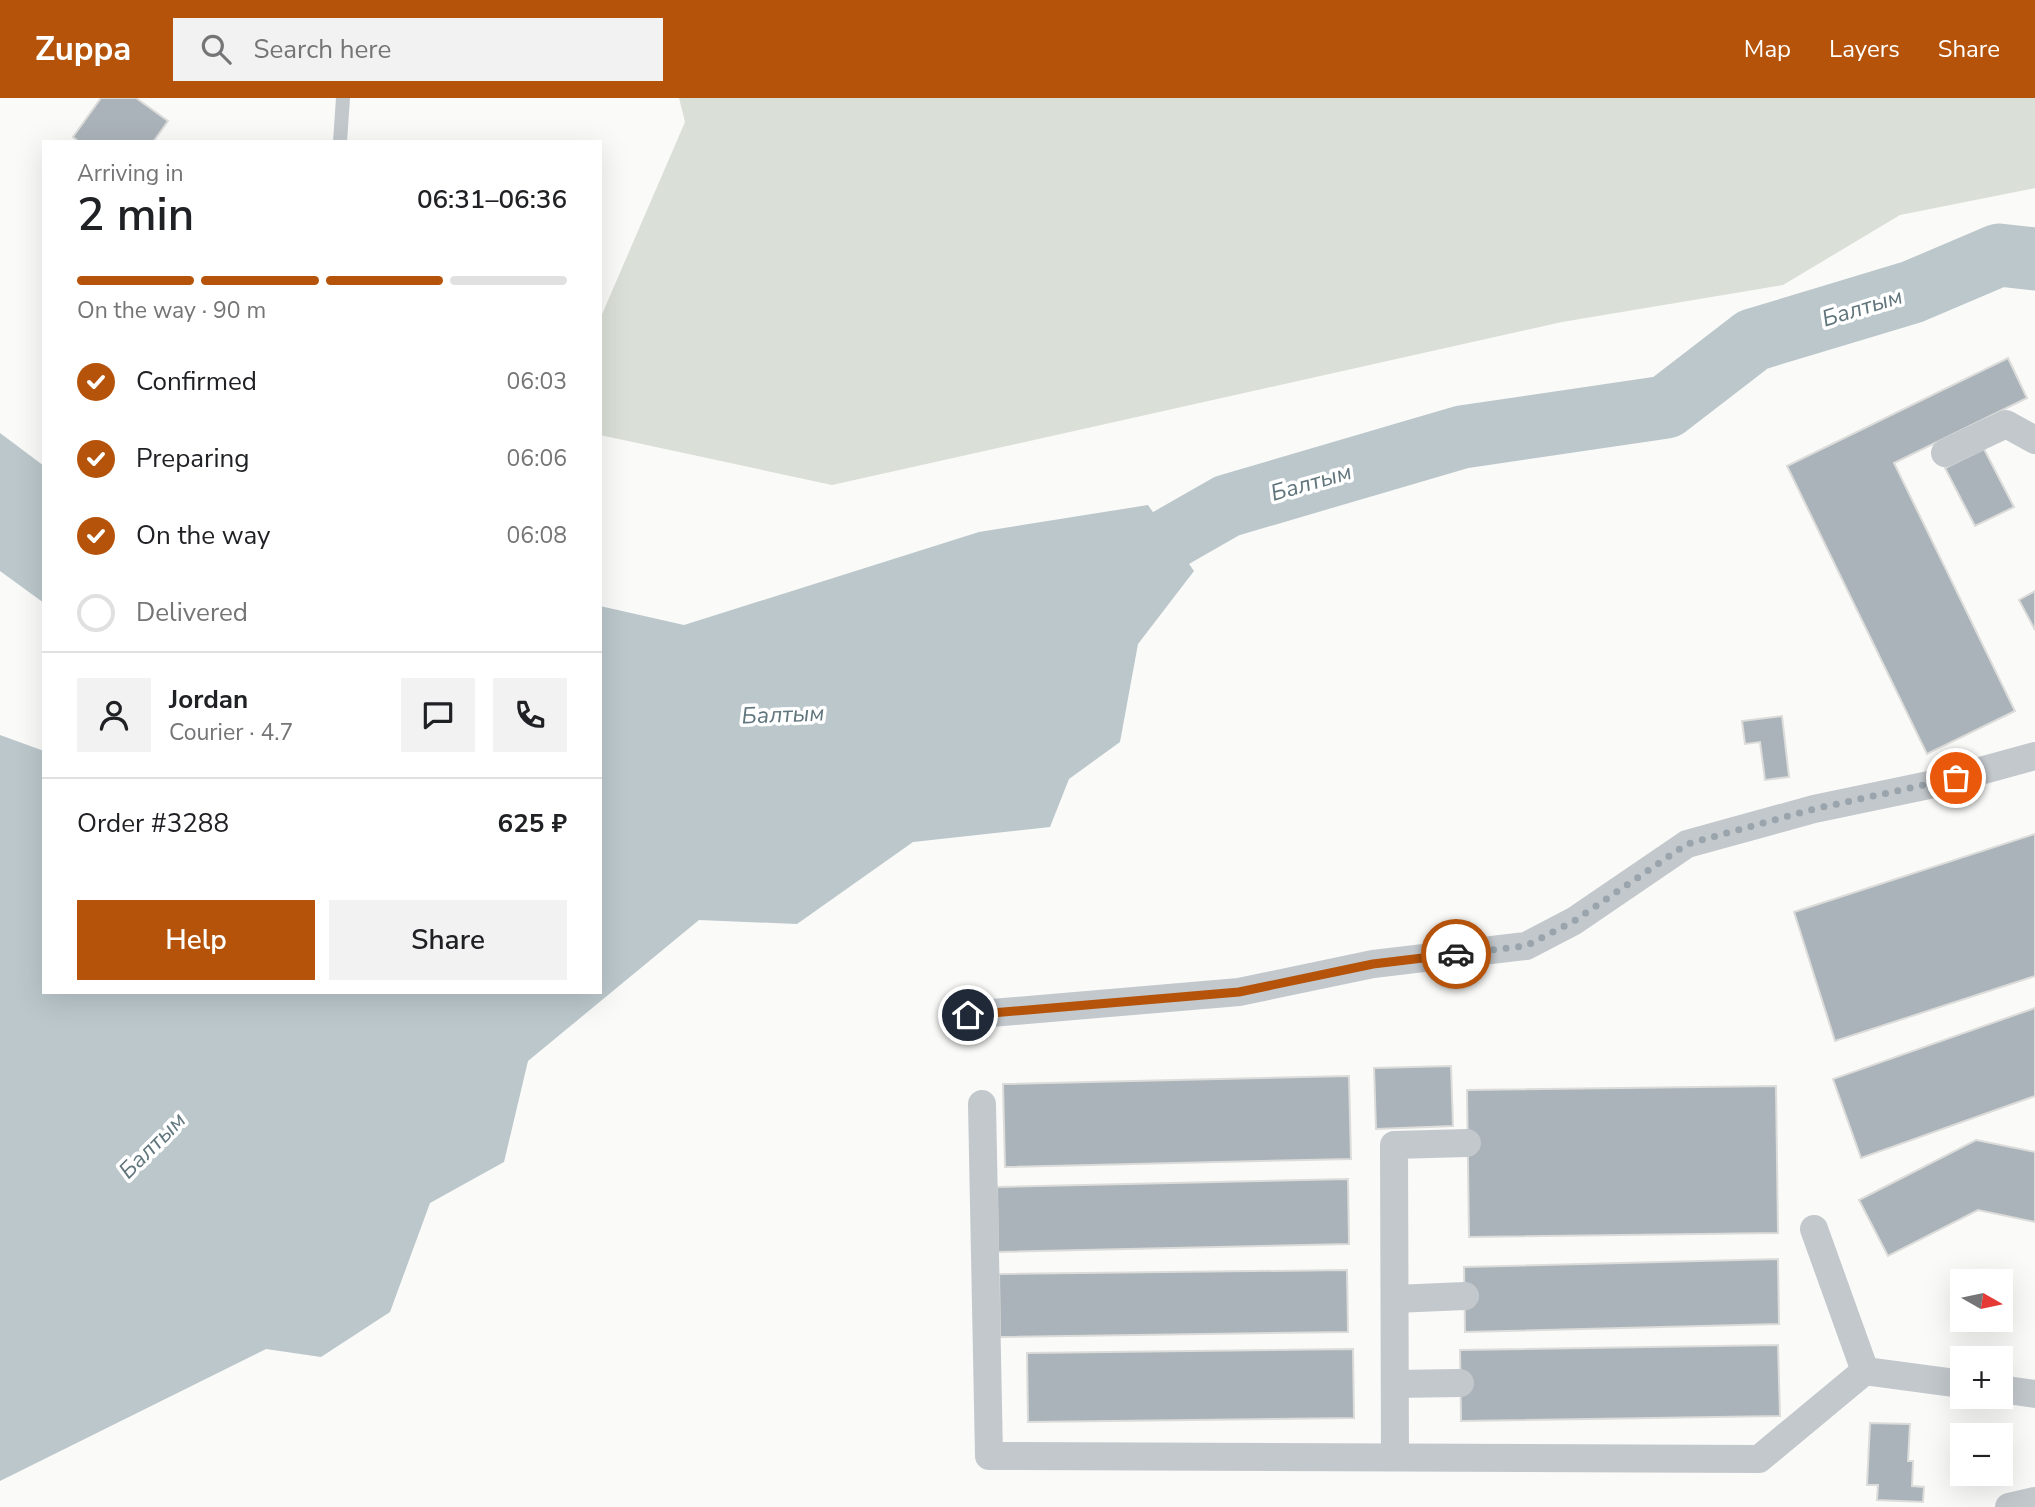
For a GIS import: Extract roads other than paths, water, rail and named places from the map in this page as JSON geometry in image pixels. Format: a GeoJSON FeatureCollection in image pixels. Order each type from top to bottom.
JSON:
{"type":"FeatureCollection","features":[{"type":"Feature","properties":{"kind":"street"},"geometry":{"type":"LineString","coordinates":[[1945,453],[2006,424],[2035,440]]}},
{"type":"Feature","properties":{"kind":"street"},"geometry":{"type":"LineString","coordinates":[[968,1015],[1239,992],[1373,964],[1526,946],[1574,921],[1687,844],[1814,809],[1929,785],[2035,756]]}},
{"type":"Feature","properties":{"kind":"street"},"geometry":{"type":"LineString","coordinates":[[982,1104],[989,1456],[1759,1458],[1865,1371],[1950,1382]]}},
{"type":"Feature","properties":{"kind":"street"},"geometry":{"type":"LineString","coordinates":[[1395,1457],[1394,1145],[1467,1143]]}},
{"type":"Feature","properties":{"kind":"street"},"geometry":{"type":"LineString","coordinates":[[1814,1228],[1865,1371]]}},
{"type":"Feature","properties":{"kind":"street"},"geometry":{"type":"LineString","coordinates":[[1395,1299],[1465,1296]]}},
{"type":"Feature","properties":{"kind":"street"},"geometry":{"type":"LineString","coordinates":[[1395,1384],[1460,1383]]}},
{"type":"Feature","properties":{"kind":"street"},"geometry":{"type":"LineString","coordinates":[[2013,1391],[2035,1394]]}},
{"type":"Feature","properties":{"kind":"street"},"geometry":{"type":"LineString","coordinates":[[2009,1507],[2035,1501]]}},
{"type":"Feature","properties":{"kind":"lane"},"geometry":{"type":"LineString","coordinates":[[341,99],[341,140]]}},
{"type":"Feature","properties":{"kind":"water"},"geometry":{"type":"Polygon","coordinates":[[[0,433],[42,464],[42,602],[0,571],[0,433]]]}},
{"type":"Feature","properties":{"kind":"water"},"geometry":{"type":"Polygon","coordinates":[[[1148,505],[1194,571],[1138,644],[1120,742],[1069,779],[1050,827],[913,842],[797,924],[699,920],[528,1061],[504,1162],[430,1203],[390,1312],[321,1357],[266,1349],[0,1481],[0,735],[42,750],[42,994],[602,994],[602,606],[684,625],[979,532],[1148,505]]]}},
{"type":"Feature","properties":{"kind":"waterway","name":"Балтым"},"geometry":{"type":"LineString","coordinates":[[1096,581],[1227,506],[1462,437],[1666,407],[1753,340],[1912,292],[1999,255],[2035,259]]}}]}
